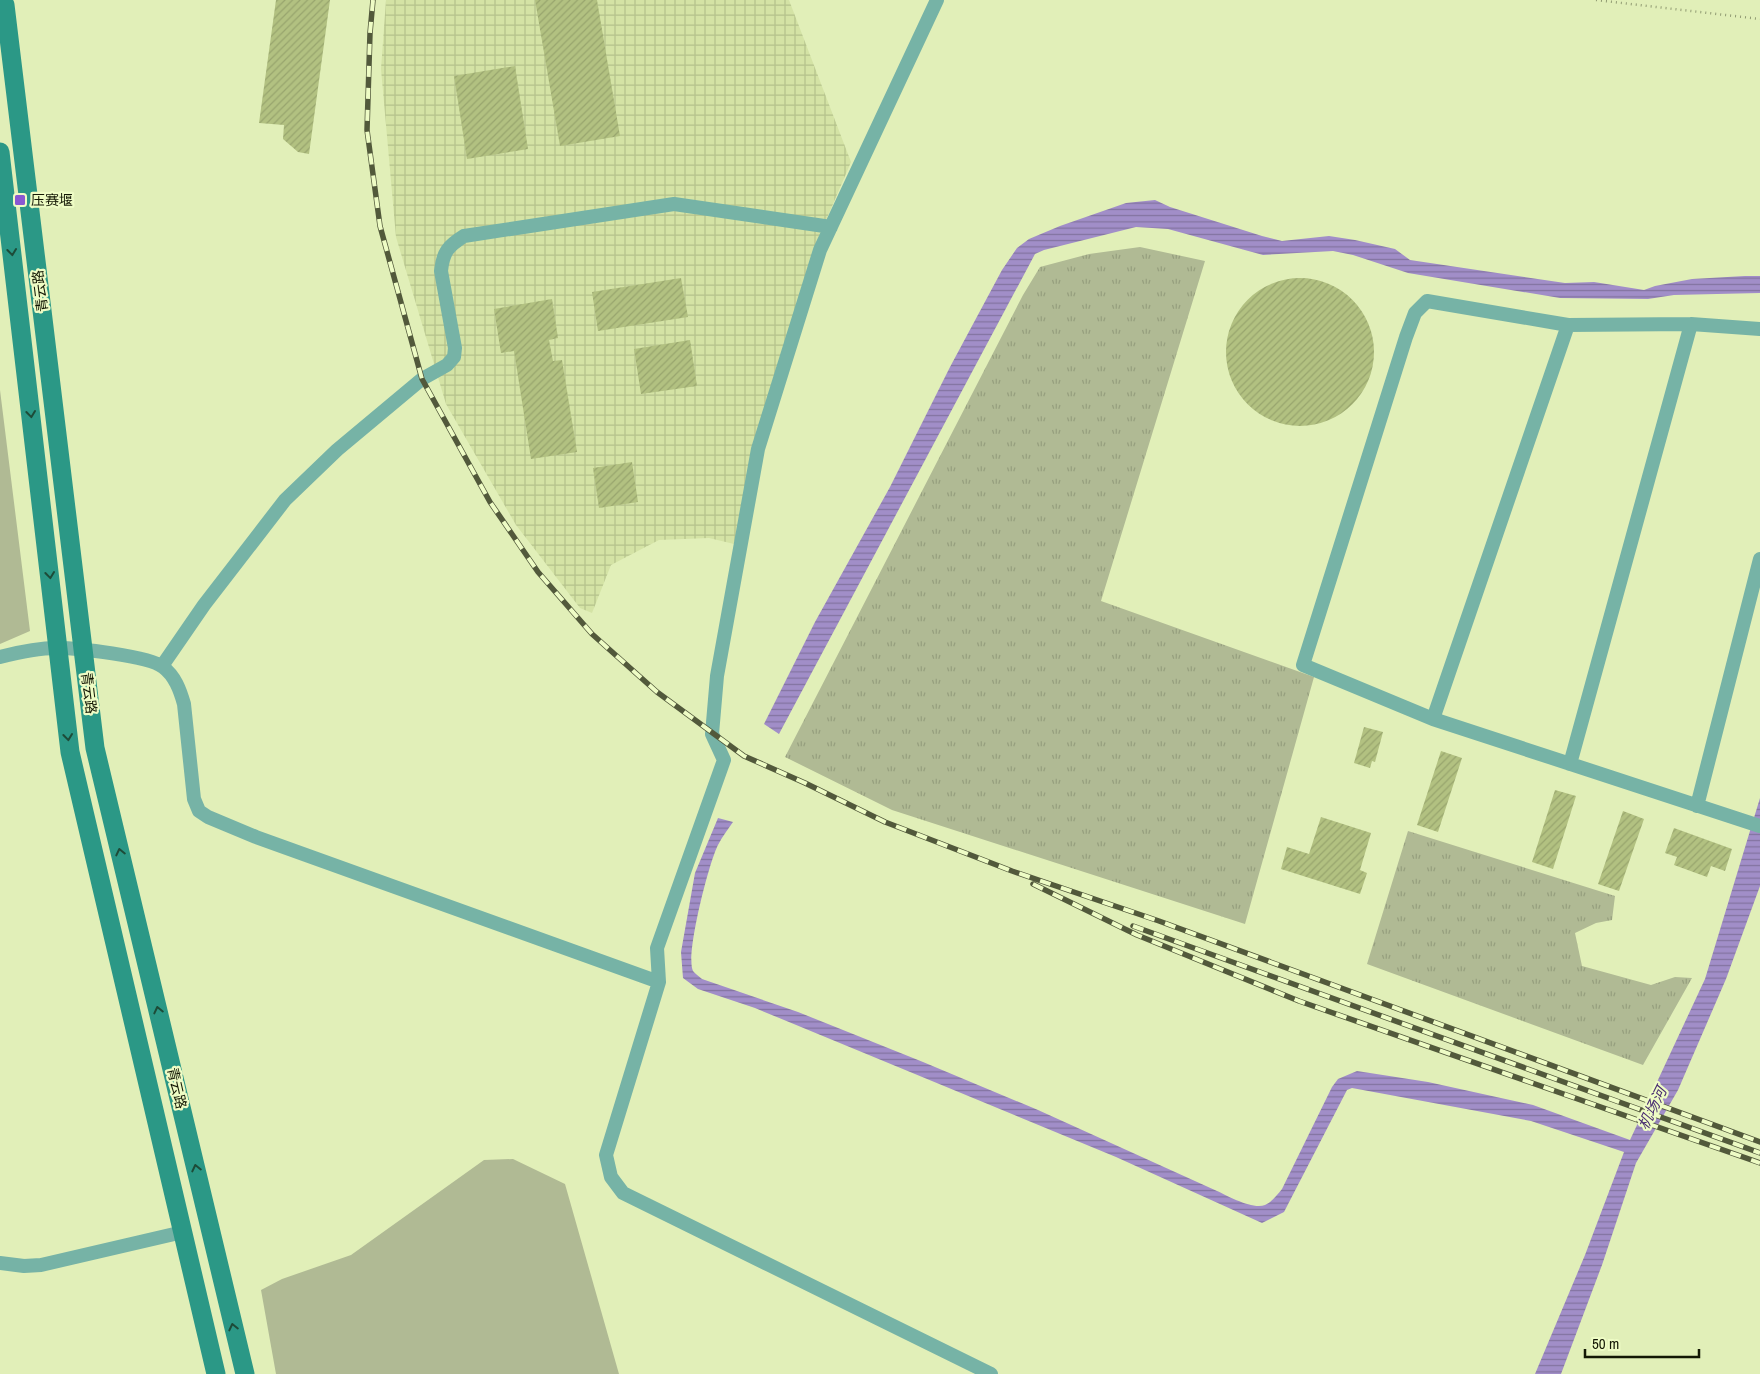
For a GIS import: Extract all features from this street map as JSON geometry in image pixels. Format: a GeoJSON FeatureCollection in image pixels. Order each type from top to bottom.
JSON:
{"type":"FeatureCollection","features":[{"type":"Feature","properties":{"kind":"street","name":"青云路"},"geometry":{"type":"LineString","coordinates":[[2,0],[5,5],[95,748],[245,1374]]}},
{"type":"Feature","properties":{"kind":"street"},"geometry":{"type":"LineString","coordinates":[[937,0],[820,250],[758,449],[717,676],[712,734],[724,760],[657,948],[659,982],[606,1155],[611,1178],[623,1193],[991,1374]]}},
{"type":"Feature","properties":{"kind":"street","name":"青云路"},"geometry":{"type":"LineString","coordinates":[[0,152],[70,752],[216,1374]]}},
{"type":"Feature","properties":{"kind":"street"},"geometry":{"type":"LineString","coordinates":[[162,666],[204,605],[285,500],[337,450],[422,379],[447,365],[454,357],[455,348],[440,271],[442,258],[451,245],[464,236],[674,204],[831,227]]}},
{"type":"Feature","properties":{"kind":"street"},"geometry":{"type":"LineString","coordinates":[[1760,328],[1691,324],[1568,325],[1427,301],[1415,313],[1406,337],[1303,665],[1433,718],[1760,826]]}},
{"type":"Feature","properties":{"kind":"street"},"geometry":{"type":"LineString","coordinates":[[1570,764],[1691,324]]}},
{"type":"Feature","properties":{"kind":"street"},"geometry":{"type":"LineString","coordinates":[[1433,718],[1568,325]]}},
{"type":"Feature","properties":{"kind":"street"},"geometry":{"type":"LineString","coordinates":[[1697,806],[1760,559]]}},
{"type":"Feature","properties":{"kind":"street"},"geometry":{"type":"LineString","coordinates":[[0,657],[19,652],[58,648],[128,656],[162,666],[172,676],[180,690],[184,704],[194,798],[198,811],[256,837],[659,982]]}},
{"type":"Feature","properties":{"kind":"street"},"geometry":{"type":"LineString","coordinates":[[0,1263],[24,1266],[41,1265],[183,1232]]}},
{"type":"Feature","properties":{"kind":"path"},"geometry":{"type":"LineString","coordinates":[[1596,0],[1760,19]]}},
{"type":"Feature","properties":{"kind":"shaded area"},"geometry":{"type":"Polygon","coordinates":[[[386,0],[789,0],[851,162],[818,239],[734,544],[709,538],[659,540],[611,565],[592,613],[580,608],[516,525],[446,404],[396,237],[381,69],[386,0]]]}},
{"type":"Feature","properties":{"kind":"green space"},"geometry":{"type":"Polygon","coordinates":[[[1140,247],[1205,261],[1101,601],[1314,677],[1245,924],[892,810],[785,757],[1023,295],[1040,267],[1089,254],[1140,247]]]}},
{"type":"Feature","properties":{"kind":"green space"},"geometry":{"type":"Polygon","coordinates":[[[0,390],[30,631],[0,644],[0,390]]]}},
{"type":"Feature","properties":{"kind":"green space"},"geometry":{"type":"Polygon","coordinates":[[[1408,831],[1615,896],[1612,920],[1596,923],[1575,933],[1582,966],[1651,985],[1675,977],[1692,978],[1643,1065],[1367,964],[1408,831]]]}},
{"type":"Feature","properties":{"kind":"green space"},"geometry":{"type":"Polygon","coordinates":[[[513,1159],[565,1184],[619,1374],[276,1374],[261,1290],[282,1279],[351,1255],[484,1160],[513,1159]]]}},
{"type":"Feature","properties":{"kind":"water"},"geometry":{"type":"Polygon","coordinates":[[[1155,200],[1170,207],[1282,241],[1329,236],[1395,249],[1410,260],[1565,283],[1594,282],[1644,290],[1692,279],[1760,276],[1760,293],[1674,295],[1648,299],[1560,298],[1408,273],[1353,255],[1333,251],[1263,255],[1168,229],[1136,227],[1044,250],[1035,254],[779,734],[764,724],[815,622],[890,487],[950,367],[1002,270],[1017,248],[1029,239],[1060,226],[1126,203],[1155,200]]]}},
{"type":"Feature","properties":{"kind":"water","name":"机场河"},"geometry":{"type":"Polygon","coordinates":[[[1760,798],[1760,886],[1726,979],[1678,1090],[1636,1163],[1602,1265],[1561,1374],[1535,1374],[1585,1255],[1624,1152],[1531,1121],[1352,1088],[1347,1090],[1284,1212],[1262,1223],[1116,1157],[755,1008],[698,989],[683,978],[681,952],[695,873],[718,818],[733,822],[714,855],[695,929],[691,962],[693,971],[702,979],[798,1012],[923,1062],[1038,1110],[1234,1199],[1254,1206],[1260,1206],[1270,1202],[1282,1189],[1332,1087],[1338,1079],[1357,1071],[1428,1082],[1533,1105],[1630,1140],[1705,979],[1760,798]]]}},
{"type":"Feature","properties":{"kind":"building"},"geometry":{"type":"Polygon","coordinates":[[[276,0],[330,0],[309,154],[298,152],[283,139],[284,125],[259,123],[276,0]]]}},
{"type":"Feature","properties":{"kind":"building"},"geometry":{"type":"Polygon","coordinates":[[[535,0],[597,0],[620,136],[560,146],[535,0]]]}},
{"type":"Feature","properties":{"kind":"building"},"geometry":{"type":"Polygon","coordinates":[[[515,66],[528,149],[467,159],[454,76],[515,66]]]}},
{"type":"Feature","properties":{"kind":"building"},"geometry":{"type":"Polygon","coordinates":[[[681,278],[688,317],[598,331],[592,292],[681,278]]]}},
{"type":"Feature","properties":{"kind":"building"},"geometry":{"type":"Polygon","coordinates":[[[1300,278],[1328,283],[1341,290],[1352,300],[1362,311],[1369,324],[1374,352],[1369,380],[1362,393],[1352,404],[1341,414],[1328,421],[1300,426],[1272,421],[1259,414],[1248,404],[1238,393],[1231,380],[1226,352],[1231,324],[1238,311],[1248,300],[1259,290],[1272,283],[1300,278]]]}},
{"type":"Feature","properties":{"kind":"building"},"geometry":{"type":"Polygon","coordinates":[[[552,299],[558,338],[549,340],[553,361],[562,360],[577,452],[531,459],[514,351],[501,353],[494,309],[552,299]]]}},
{"type":"Feature","properties":{"kind":"building"},"geometry":{"type":"Polygon","coordinates":[[[690,340],[697,386],[641,394],[634,349],[690,340]]]}},
{"type":"Feature","properties":{"kind":"building"},"geometry":{"type":"Polygon","coordinates":[[[632,462],[638,502],[599,508],[593,468],[632,462]]]}},
{"type":"Feature","properties":{"kind":"building"},"geometry":{"type":"Polygon","coordinates":[[[1364,727],[1383,732],[1375,762],[1372,761],[1370,768],[1354,763],[1364,727]]]}},
{"type":"Feature","properties":{"kind":"building"},"geometry":{"type":"Polygon","coordinates":[[[1441,751],[1462,758],[1438,832],[1417,825],[1441,751]]]}},
{"type":"Feature","properties":{"kind":"building"},"geometry":{"type":"Polygon","coordinates":[[[1555,790],[1576,796],[1553,869],[1532,862],[1555,790]]]}},
{"type":"Feature","properties":{"kind":"building"},"geometry":{"type":"Polygon","coordinates":[[[1623,811],[1644,819],[1619,891],[1598,884],[1623,811]]]}},
{"type":"Feature","properties":{"kind":"building"},"geometry":{"type":"Polygon","coordinates":[[[1321,817],[1371,833],[1360,870],[1367,873],[1360,894],[1281,869],[1287,847],[1309,854],[1321,817]]]}},
{"type":"Feature","properties":{"kind":"building"},"geometry":{"type":"Polygon","coordinates":[[[1674,828],[1732,849],[1725,871],[1711,866],[1707,877],[1674,865],[1677,857],[1665,853],[1674,828]]]}},
{"type":"Feature","properties":{"kind":"railway"},"geometry":{"type":"LineString","coordinates":[[373,0],[367,130],[380,226],[422,379],[490,502],[538,572],[592,634],[657,692],[744,756],[885,822],[1012,871],[1159,921],[1760,1142]]}},
{"type":"Feature","properties":{"kind":"railway"},"geometry":{"type":"LineString","coordinates":[[1033,884],[1137,935],[1299,1001],[1760,1163]]}},
{"type":"Feature","properties":{"kind":"railway"},"geometry":{"type":"LineString","coordinates":[[1133,926],[1760,1153]]}},
{"type":"Feature","properties":{"kind":"place","name":"压赛堰"},"geometry":{"type":"Point","coordinates":[20,200]}}]}
